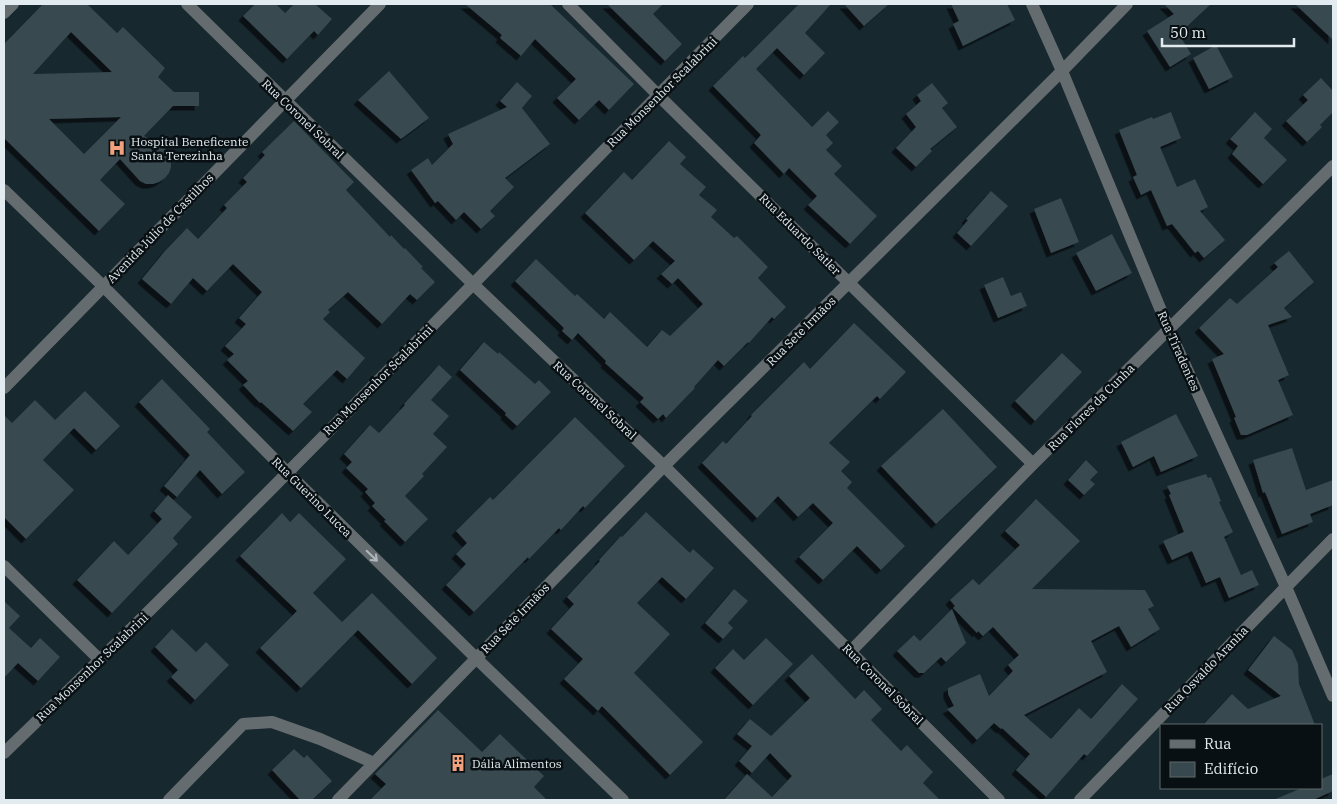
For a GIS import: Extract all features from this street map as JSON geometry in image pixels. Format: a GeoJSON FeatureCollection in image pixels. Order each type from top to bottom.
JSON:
{"type":"FeatureCollection","features":[{"type":"Feature","properties":{"kind":"street"},"geometry":{"type":"LineString","coordinates":[[4,13],[13,4]]}},
{"type":"Feature","properties":{"kind":"street","name":"Rua Coronel Sobral"},"geometry":{"type":"LineString","coordinates":[[187,4],[473,284],[664,466],[999,800]]}},
{"type":"Feature","properties":{"kind":"street","name":"Avenida Júlio de Castilhos"},"geometry":{"type":"LineString","coordinates":[[4,388],[380,4]]}},
{"type":"Feature","properties":{"kind":"street","name":"Rua Eduardo Satler"},"geometry":{"type":"LineString","coordinates":[[568,4],[1033,464]]}},
{"type":"Feature","properties":{"kind":"street","name":"Rua Monsenhor Scalabrini"},"geometry":{"type":"LineString","coordinates":[[4,753],[100,660],[287,472],[748,4]]}},
{"type":"Feature","properties":{"kind":"street","name":"Rua Tiradentes"},"geometry":{"type":"LineString","coordinates":[[1032,4],[1062,71],[1169,330],[1286,586],[1333,696]]}},
{"type":"Feature","properties":{"kind":"street","name":"Rua Sete Irmãos"},"geometry":{"type":"LineString","coordinates":[[338,800],[664,466],[850,283],[1127,4]]}},
{"type":"Feature","properties":{"kind":"street","name":"Rua Flores da Cunha"},"geometry":{"type":"LineString","coordinates":[[851,651],[1033,464],[1333,166]]}},
{"type":"Feature","properties":{"kind":"street","name":"Rua Guerino Lucca"},"geometry":{"type":"LineString","coordinates":[[4,190],[103,286],[287,472],[476,658],[624,800]]}},
{"type":"Feature","properties":{"kind":"street","name":"Rua Osvaldo Aranha"},"geometry":{"type":"LineString","coordinates":[[1080,800],[1333,539]]}},
{"type":"Feature","properties":{"kind":"street"},"geometry":{"type":"LineString","coordinates":[[4,566],[100,660]]}},
{"type":"Feature","properties":{"kind":"street"},"geometry":{"type":"LineString","coordinates":[[169,800],[243,724],[272,722],[320,739],[374,763]]}},
{"type":"Feature","properties":{"kind":"building"},"geometry":{"type":"Polygon","coordinates":[[[43,4],[87,4],[117,33],[123,27],[165,68],[158,77],[174,92],[199,92],[199,106],[173,106],[144,136],[169,153],[171,167],[165,178],[153,184],[146,184],[140,181],[120,159],[100,180],[125,204],[99,231],[4,138],[4,44],[43,4]],[[71,32],[33,74],[112,72],[71,32]],[[121,117],[49,119],[84,154],[121,117]]]}},
{"type":"Feature","properties":{"kind":"building"},"geometry":{"type":"Polygon","coordinates":[[[255,4],[276,4],[285,13],[294,4],[315,4],[332,19],[318,35],[314,31],[287,59],[243,16],[255,4]]]}},
{"type":"Feature","properties":{"kind":"building"},"geometry":{"type":"Polygon","coordinates":[[[465,4],[550,4],[634,84],[609,110],[599,100],[579,120],[557,98],[576,79],[535,39],[521,56],[500,38],[502,35],[465,4]]]}},
{"type":"Feature","properties":{"kind":"building"},"geometry":{"type":"Polygon","coordinates":[[[607,4],[663,4],[653,14],[682,44],[665,61],[607,4]]]}},
{"type":"Feature","properties":{"kind":"building"},"geometry":{"type":"Polygon","coordinates":[[[799,4],[831,4],[805,33],[825,53],[804,75],[777,48],[756,69],[812,127],[828,111],[839,122],[826,135],[833,143],[826,150],[842,166],[834,174],[877,216],[850,244],[808,205],[817,196],[789,168],[784,174],[754,143],[761,135],[713,86],[743,56],[745,58],[799,4]]]}},
{"type":"Feature","properties":{"kind":"building"},"geometry":{"type":"Polygon","coordinates":[[[844,4],[889,4],[864,26],[844,4]]]}},
{"type":"Feature","properties":{"kind":"building"},"geometry":{"type":"Polygon","coordinates":[[[951,4],[1007,4],[1015,20],[963,46],[953,24],[959,21],[951,4]]]}},
{"type":"Feature","properties":{"kind":"building"},"geometry":{"type":"Polygon","coordinates":[[[1164,4],[1211,4],[1179,34],[1191,54],[1170,67],[1147,31],[1174,14],[1164,4]]]}},
{"type":"Feature","properties":{"kind":"building"},"geometry":{"type":"Polygon","coordinates":[[[1295,4],[1333,4],[1333,40],[1295,4]]]}},
{"type":"Feature","properties":{"kind":"building"},"geometry":{"type":"Polygon","coordinates":[[[1216,45],[1233,77],[1209,89],[1193,58],[1216,45]]]}},
{"type":"Feature","properties":{"kind":"building"},"geometry":{"type":"Polygon","coordinates":[[[389,71],[429,118],[401,139],[358,100],[389,71]]]}},
{"type":"Feature","properties":{"kind":"building"},"geometry":{"type":"Polygon","coordinates":[[[1321,78],[1333,91],[1333,112],[1320,125],[1322,127],[1307,142],[1286,121],[1308,100],[1303,95],[1321,78]]]}},
{"type":"Feature","properties":{"kind":"building"},"geometry":{"type":"Polygon","coordinates":[[[517,82],[532,96],[522,108],[550,144],[505,178],[514,187],[490,211],[495,216],[481,229],[464,212],[456,220],[438,201],[435,203],[411,170],[428,158],[432,165],[453,144],[448,134],[507,107],[500,101],[517,82]]]}},
{"type":"Feature","properties":{"kind":"building"},"geometry":{"type":"Polygon","coordinates":[[[932,83],[948,103],[942,108],[957,127],[930,149],[932,151],[916,167],[896,148],[916,127],[906,114],[921,101],[917,95],[932,83]]]}},
{"type":"Feature","properties":{"kind":"building"},"geometry":{"type":"Polygon","coordinates":[[[1171,112],[1181,138],[1160,147],[1177,187],[1195,179],[1208,207],[1200,211],[1225,240],[1204,258],[1198,251],[1195,253],[1172,224],[1167,226],[1151,190],[1141,195],[1133,177],[1137,175],[1119,130],[1171,112]]]}},
{"type":"Feature","properties":{"kind":"building"},"geometry":{"type":"Polygon","coordinates":[[[1255,112],[1272,129],[1264,138],[1287,160],[1263,184],[1232,154],[1238,146],[1230,139],[1255,112]]]}},
{"type":"Feature","properties":{"kind":"building"},"geometry":{"type":"Polygon","coordinates":[[[294,121],[354,182],[346,190],[390,237],[391,235],[405,248],[435,282],[417,300],[410,294],[382,324],[348,292],[328,310],[330,312],[323,319],[365,358],[347,379],[337,370],[303,404],[312,412],[293,431],[260,403],[243,385],[248,381],[227,360],[234,354],[225,346],[246,324],[239,318],[262,292],[233,264],[207,291],[193,278],[171,304],[142,279],[187,228],[198,239],[227,208],[224,205],[247,182],[243,178],[265,155],[262,152],[294,121]]]}},
{"type":"Feature","properties":{"kind":"building"},"geometry":{"type":"Polygon","coordinates":[[[669,141],[686,157],[680,164],[706,187],[699,195],[717,210],[711,217],[734,238],[737,236],[768,267],[758,278],[786,307],[774,319],[772,317],[749,343],[724,366],[718,360],[695,388],[666,418],[663,414],[658,419],[640,402],[644,398],[605,363],[606,361],[578,333],[572,340],[562,331],[564,328],[515,281],[536,259],[575,296],[577,294],[604,319],[610,312],[647,347],[662,330],[670,336],[703,304],[678,278],[672,284],[661,274],[675,261],[653,241],[634,260],[585,213],[624,172],[632,180],[669,141]]]}},
{"type":"Feature","properties":{"kind":"building"},"geometry":{"type":"Polygon","coordinates":[[[991,191],[1008,206],[971,246],[957,233],[968,220],[966,219],[991,191]]]}},
{"type":"Feature","properties":{"kind":"building"},"geometry":{"type":"Polygon","coordinates":[[[1061,198],[1079,242],[1051,253],[1034,209],[1061,198]]]}},
{"type":"Feature","properties":{"kind":"building"},"geometry":{"type":"Polygon","coordinates":[[[1112,234],[1132,273],[1096,291],[1076,253],[1112,234]]]}},
{"type":"Feature","properties":{"kind":"building"},"geometry":{"type":"Polygon","coordinates":[[[1289,251],[1314,282],[1284,308],[1292,317],[1268,325],[1289,375],[1278,380],[1293,415],[1247,435],[1241,435],[1234,418],[1236,417],[1212,359],[1224,354],[1199,328],[1230,298],[1237,304],[1278,267],[1274,263],[1289,251]]]}},
{"type":"Feature","properties":{"kind":"building"},"geometry":{"type":"Polygon","coordinates":[[[1003,277],[1011,296],[1021,292],[1027,306],[998,318],[984,285],[1003,277]]]}},
{"type":"Feature","properties":{"kind":"building"},"geometry":{"type":"Polygon","coordinates":[[[854,323],[906,372],[880,399],[877,396],[829,443],[850,462],[841,471],[852,482],[847,488],[905,546],[881,570],[857,546],[823,580],[799,557],[833,523],[813,503],[798,517],[778,496],[757,518],[702,463],[723,441],[726,444],[751,415],[804,362],[810,369],[854,323]]]}},
{"type":"Feature","properties":{"kind":"building"},"geometry":{"type":"Polygon","coordinates":[[[484,342],[498,354],[499,352],[535,384],[539,380],[551,392],[517,426],[505,415],[506,413],[460,370],[484,342]]]}},
{"type":"Feature","properties":{"kind":"building"},"geometry":{"type":"Polygon","coordinates":[[[1062,353],[1082,372],[1035,421],[1015,401],[1062,353]]]}},
{"type":"Feature","properties":{"kind":"building"},"geometry":{"type":"Polygon","coordinates":[[[439,365],[452,377],[431,400],[449,416],[433,434],[447,447],[405,496],[428,519],[405,542],[372,506],[375,503],[365,492],[368,489],[346,468],[352,462],[344,454],[370,425],[379,433],[439,365]]]}},
{"type":"Feature","properties":{"kind":"building"},"geometry":{"type":"Polygon","coordinates":[[[162,379],[210,429],[207,432],[245,472],[222,494],[200,470],[177,497],[164,486],[190,455],[139,402],[162,379]]]}},
{"type":"Feature","properties":{"kind":"building"},"geometry":{"type":"Polygon","coordinates":[[[85,391],[120,426],[96,450],[74,428],[43,460],[74,490],[26,539],[4,517],[4,415],[12,423],[35,400],[55,420],[85,391]]]}},
{"type":"Feature","properties":{"kind":"building"},"geometry":{"type":"Polygon","coordinates":[[[943,409],[997,467],[936,524],[881,466],[943,409]]]}},
{"type":"Feature","properties":{"kind":"building"},"geometry":{"type":"Polygon","coordinates":[[[1176,414],[1198,456],[1161,472],[1154,456],[1133,467],[1121,442],[1176,414]]]}},
{"type":"Feature","properties":{"kind":"building"},"geometry":{"type":"Polygon","coordinates":[[[575,417],[625,466],[585,508],[583,506],[561,530],[559,528],[529,559],[528,557],[474,612],[446,585],[466,564],[456,554],[467,543],[456,531],[490,497],[493,500],[575,417]]]}},
{"type":"Feature","properties":{"kind":"building"},"geometry":{"type":"Polygon","coordinates":[[[1292,448],[1306,490],[1333,480],[1333,505],[1310,514],[1313,522],[1282,534],[1265,492],[1263,493],[1253,460],[1292,448]]]}},
{"type":"Feature","properties":{"kind":"building"},"geometry":{"type":"Polygon","coordinates":[[[1086,460],[1098,472],[1090,480],[1095,484],[1084,495],[1068,480],[1086,460]]]}},
{"type":"Feature","properties":{"kind":"building"},"geometry":{"type":"Polygon","coordinates":[[[1206,474],[1208,478],[1211,477],[1221,501],[1219,502],[1233,532],[1224,537],[1241,575],[1252,570],[1259,585],[1229,598],[1220,577],[1206,583],[1192,551],[1172,560],[1163,541],[1184,532],[1167,486],[1206,474]]]}},
{"type":"Feature","properties":{"kind":"building"},"geometry":{"type":"Polygon","coordinates":[[[168,495],[192,517],[173,538],[178,544],[112,613],[77,580],[114,541],[128,555],[162,519],[154,511],[168,495]]]}},
{"type":"Feature","properties":{"kind":"building"},"geometry":{"type":"Polygon","coordinates":[[[1036,499],[1080,541],[1032,589],[1145,590],[1154,606],[1148,609],[1160,629],[1131,647],[1119,626],[1091,641],[1107,672],[1024,715],[1051,739],[1079,708],[1091,719],[1122,684],[1138,699],[1087,756],[1084,754],[1046,797],[1016,770],[1030,754],[1002,728],[994,723],[977,740],[947,709],[954,706],[948,694],[948,688],[980,674],[989,696],[1013,671],[1008,665],[1019,655],[993,627],[983,636],[978,631],[977,633],[953,608],[955,606],[950,600],[973,579],[979,585],[1020,545],[1005,531],[1036,499]]]}},
{"type":"Feature","properties":{"kind":"building"},"geometry":{"type":"Polygon","coordinates":[[[646,512],[690,553],[693,549],[714,568],[686,599],[662,577],[637,603],[670,634],[634,673],[703,742],[670,775],[602,706],[598,711],[564,679],[583,659],[551,629],[574,604],[567,597],[621,536],[646,512]]]}},
{"type":"Feature","properties":{"kind":"building"},"geometry":{"type":"Polygon","coordinates":[[[282,513],[290,522],[299,513],[346,559],[313,593],[342,622],[372,593],[437,658],[412,684],[358,630],[301,688],[260,648],[297,611],[240,556],[282,513]]]}},
{"type":"Feature","properties":{"kind":"building"},"geometry":{"type":"Polygon","coordinates":[[[734,589],[748,601],[728,623],[733,628],[723,639],[705,623],[734,589]]]}},
{"type":"Feature","properties":{"kind":"building"},"geometry":{"type":"Polygon","coordinates":[[[4,601],[20,616],[9,628],[31,648],[40,638],[60,657],[38,681],[18,663],[4,678],[4,601]]]}},
{"type":"Feature","properties":{"kind":"building"},"geometry":{"type":"Polygon","coordinates":[[[952,609],[966,643],[946,662],[941,657],[924,673],[919,673],[897,651],[914,635],[920,641],[952,609]]]}},
{"type":"Feature","properties":{"kind":"building"},"geometry":{"type":"Polygon","coordinates":[[[172,629],[196,652],[206,642],[229,665],[195,700],[171,677],[178,670],[155,647],[172,629]]]}},
{"type":"Feature","properties":{"kind":"building"},"geometry":{"type":"Polygon","coordinates":[[[1274,636],[1292,650],[1298,664],[1299,684],[1315,724],[1204,724],[1232,694],[1248,709],[1281,696],[1248,670],[1274,636]]]}},
{"type":"Feature","properties":{"kind":"building"},"geometry":{"type":"Polygon","coordinates":[[[766,638],[793,664],[753,705],[715,668],[733,649],[744,660],[766,638]]]}},
{"type":"Feature","properties":{"kind":"building"},"geometry":{"type":"Polygon","coordinates":[[[812,654],[855,699],[864,690],[882,709],[871,720],[901,751],[907,745],[933,772],[923,783],[940,800],[724,800],[747,774],[772,797],[792,776],[770,753],[752,773],[739,761],[752,746],[737,734],[750,719],[771,736],[810,698],[789,676],[812,654]]]}},
{"type":"Feature","properties":{"kind":"building","name":"Dália Alimentos"},"geometry":{"type":"Polygon","coordinates":[[[438,710],[482,752],[500,734],[544,776],[534,787],[547,800],[370,800],[386,784],[375,774],[438,710]]]}},
{"type":"Feature","properties":{"kind":"building"},"geometry":{"type":"Polygon","coordinates":[[[294,749],[304,758],[307,755],[332,781],[312,800],[300,800],[272,770],[294,749]]]}},
{"type":"Feature","properties":{"kind":"building"},"geometry":{"type":"Polygon","coordinates":[[[1333,774],[1333,791],[1313,800],[1273,800],[1300,789],[1322,789],[1322,779],[1333,774]]]}},
{"type":"Feature","properties":{"kind":"place","name":"Hospital Beneficente Santa Terezinha"},"geometry":{"type":"Point","coordinates":[117,148]}},
{"type":"Feature","properties":{"kind":"place","name":"Dália Alimentos"},"geometry":{"type":"Point","coordinates":[458,763]}}]}
